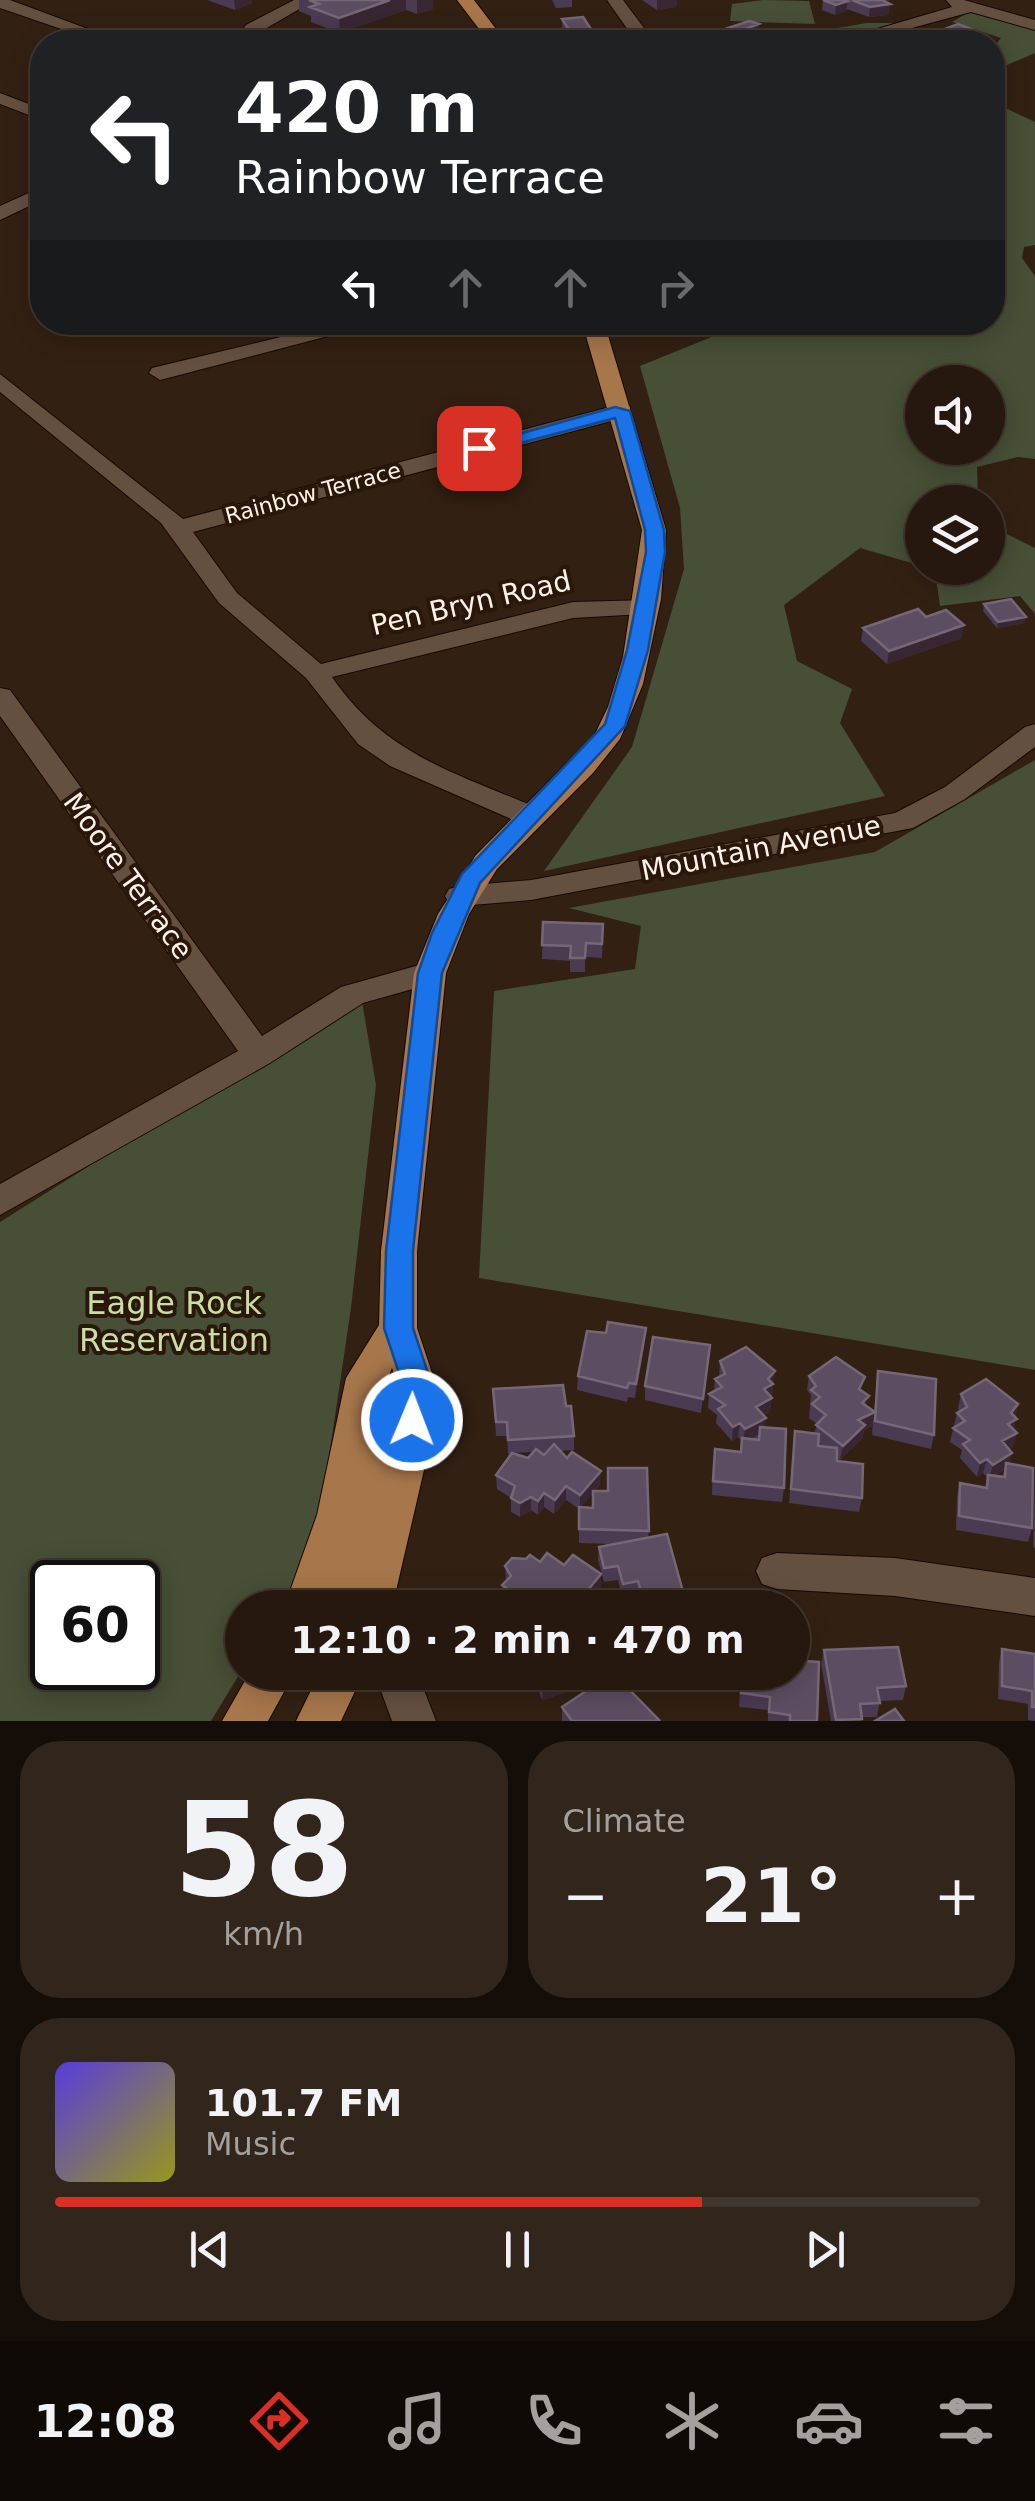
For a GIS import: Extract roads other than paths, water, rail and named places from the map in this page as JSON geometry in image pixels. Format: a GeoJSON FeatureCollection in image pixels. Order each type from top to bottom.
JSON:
{"type":"FeatureCollection","features":[{"type":"Feature","properties":{"kind":"main road"},"geometry":{"type":"LineString","coordinates":[[465,0],[489,30]]}},
{"type":"Feature","properties":{"kind":"main road"},"geometry":{"type":"LineString","coordinates":[[370,1590],[407,1457],[416,1382],[398,1328],[399,1251],[430,973],[460,896],[480,868],[615,726],[638,650],[655,552],[654,530],[597,335]]}},
{"type":"Feature","properties":{"kind":"main road"},"geometry":{"type":"LineString","coordinates":[[311,1590],[336,1516],[365,1378],[398,1328]]}},
{"type":"Feature","properties":{"kind":"main road"},"geometry":{"type":"LineString","coordinates":[[363,1396],[377,1452],[368,1519],[366,1590]]}},
{"type":"Feature","properties":{"kind":"main road"},"geometry":{"type":"LineString","coordinates":[[244,1721],[263,1690]]}},
{"type":"Feature","properties":{"kind":"main road"},"geometry":{"type":"LineString","coordinates":[[319,1720],[320,1690]]}},
{"type":"Feature","properties":{"kind":"main road"},"geometry":{"type":"LineString","coordinates":[[319,1720],[335,1690]]}},
{"type":"Feature","properties":{"kind":"street"},"geometry":{"type":"LineString","coordinates":[[251,30],[308,0]]}},
{"type":"Feature","properties":{"kind":"street"},"geometry":{"type":"LineString","coordinates":[[615,0],[637,30]]}},
{"type":"Feature","properties":{"kind":"street"},"geometry":{"type":"LineString","coordinates":[[946,0],[1035,25]]}},
{"type":"Feature","properties":{"kind":"street"},"geometry":{"type":"LineString","coordinates":[[2,1],[81,30]]}},
{"type":"Feature","properties":{"kind":"street"},"geometry":{"type":"LineString","coordinates":[[888,30],[971,8]]}},
{"type":"Feature","properties":{"kind":"street"},"geometry":{"type":"LineString","coordinates":[[0,98],[30,110]]}},
{"type":"Feature","properties":{"kind":"street"},"geometry":{"type":"LineString","coordinates":[[0,214],[30,199]]}},
{"type":"Feature","properties":{"kind":"street"},"geometry":{"type":"LineString","coordinates":[[160,373],[318,335]]}},
{"type":"Feature","properties":{"kind":"street"},"geometry":{"type":"LineString","coordinates":[[0,381],[178,528],[228,598],[316,672],[339,707],[368,738],[400,760],[530,816]]}},
{"type":"Feature","properties":{"kind":"street","name":"Rainbow Terrace"},"geometry":{"type":"LineString","coordinates":[[178,528],[622,411]]}},
{"type":"Feature","properties":{"kind":"street","name":"Pen Bryn Road"},"geometry":{"type":"LineString","coordinates":[[316,672],[572,610],[643,606]]}},
{"type":"Feature","properties":{"kind":"street","name":"Moore Terrace"},"geometry":{"type":"LineString","coordinates":[[0,696],[258,1054]]}},
{"type":"Feature","properties":{"kind":"street","name":"Mountain Avenue"},"geometry":{"type":"LineString","coordinates":[[460,896],[531,890],[903,821],[954,794],[1035,733]]}},
{"type":"Feature","properties":{"kind":"street"},"geometry":{"type":"LineString","coordinates":[[0,1201],[352,996],[430,973]]}},
{"type":"Feature","properties":{"kind":"street"},"geometry":{"type":"LineString","coordinates":[[777,1571],[894,1577],[1035,1597]]}},
{"type":"Feature","properties":{"kind":"street"},"geometry":{"type":"LineString","coordinates":[[401,1690],[414,1721]]}},
{"type":"Feature","properties":{"kind":"park label","name":"Eagle Rock Reservation"},"geometry":{"type":"Point","coordinates":[174,1322]}}]}
